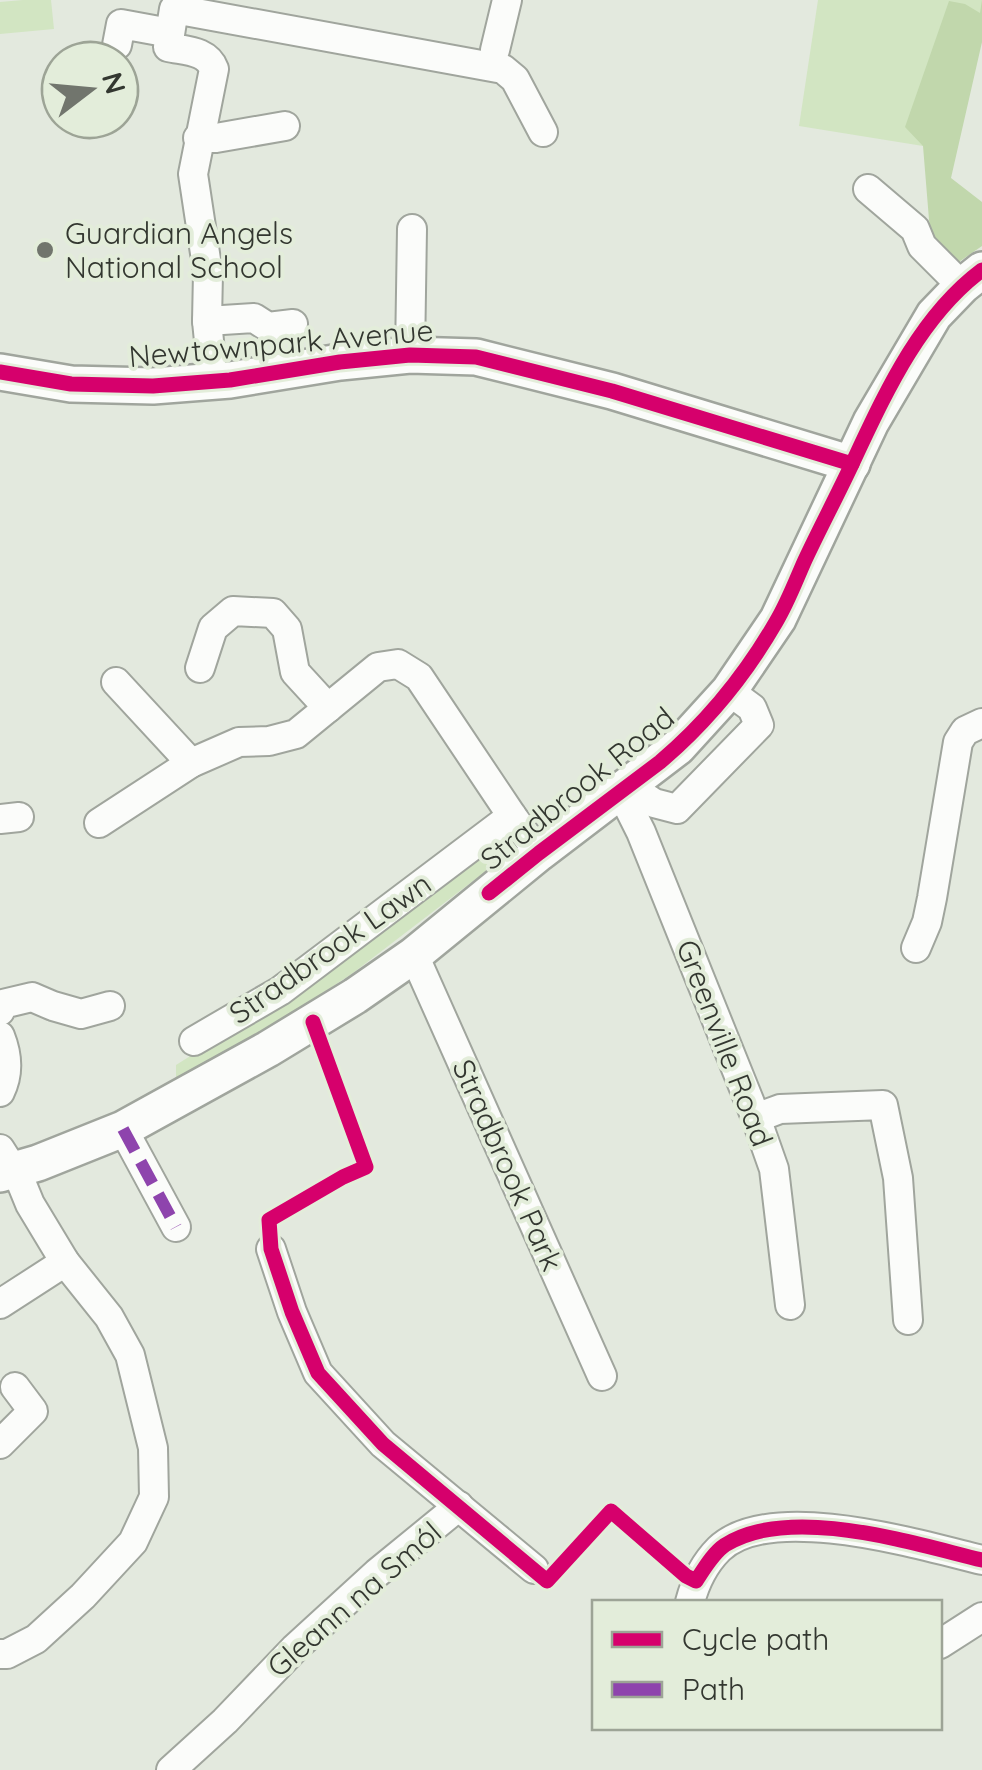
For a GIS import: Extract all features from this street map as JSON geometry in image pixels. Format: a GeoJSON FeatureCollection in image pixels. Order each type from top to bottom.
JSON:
{"type":"FeatureCollection","features":[{"type":"Feature","properties":{"kind":"main road","name":"Stradbrook Road"},"geometry":{"type":"LineString","coordinates":[[5,1165],[123,1130],[356,996],[678,748],[729,691],[778,619],[871,422],[908,356],[934,315],[972,278]]}},
{"type":"Feature","properties":{"kind":"main road","name":"Newtownpark Avenue"},"geometry":{"type":"LineString","coordinates":[[0,372],[71,384],[153,386],[213,382],[410,355],[476,357],[612,391],[852,464]]}},
{"type":"Feature","properties":{"kind":"street"},"geometry":{"type":"LineString","coordinates":[[496,50],[507,0]]}},
{"type":"Feature","properties":{"kind":"street"},"geometry":{"type":"LineString","coordinates":[[213,382],[208,280],[192,174],[214,72],[213,64],[203,55],[168,47],[174,9],[503,69],[515,78],[543,132]]}},
{"type":"Feature","properties":{"kind":"street"},"geometry":{"type":"LineString","coordinates":[[118,40],[121,24],[170,32]]}},
{"type":"Feature","properties":{"kind":"street"},"geometry":{"type":"LineString","coordinates":[[198,138],[285,126]]}},
{"type":"Feature","properties":{"kind":"street"},"geometry":{"type":"LineString","coordinates":[[868,189],[915,229],[922,246],[972,278]]}},
{"type":"Feature","properties":{"kind":"street"},"geometry":{"type":"LineString","coordinates":[[410,355],[412,229]]}},
{"type":"Feature","properties":{"kind":"street"},"geometry":{"type":"LineString","coordinates":[[207,320],[254,318],[268,327],[293,324]]}},
{"type":"Feature","properties":{"kind":"street"},"geometry":{"type":"LineString","coordinates":[[200,668],[213,628],[233,611],[274,613],[287,629],[295,672],[328,708]]}},
{"type":"Feature","properties":{"kind":"street"},"geometry":{"type":"LineString","coordinates":[[99,823],[190,763],[239,742],[269,741],[296,734],[378,668],[398,664],[419,677],[540,853]]}},
{"type":"Feature","properties":{"kind":"street"},"geometry":{"type":"LineString","coordinates":[[116,682],[190,763]]}},
{"type":"Feature","properties":{"kind":"street"},"geometry":{"type":"LineString","coordinates":[[623,790],[676,809],[759,725],[752,708],[729,691]]}},
{"type":"Feature","properties":{"kind":"street"},"geometry":{"type":"LineString","coordinates":[[982,695],[982,710]]}},
{"type":"Feature","properties":{"kind":"street"},"geometry":{"type":"LineString","coordinates":[[916,948],[932,898],[958,742],[966,730],[982,723]]}},
{"type":"Feature","properties":{"kind":"street","name":"Greenville Road"},"geometry":{"type":"LineString","coordinates":[[623,790],[774,1169],[790,1306]]}},
{"type":"Feature","properties":{"kind":"street","name":"Stradbrook Lawn"},"geometry":{"type":"LineString","coordinates":[[194,1041],[280,991],[512,816]]}},
{"type":"Feature","properties":{"kind":"street","name":"Stradbrook Park"},"geometry":{"type":"LineString","coordinates":[[414,955],[602,1376]]}},
{"type":"Feature","properties":{"kind":"street"},"geometry":{"type":"LineString","coordinates":[[0,1011],[3,1004],[32,997],[81,1014],[110,1006]]}},
{"type":"Feature","properties":{"kind":"street"},"geometry":{"type":"LineString","coordinates":[[0,1036],[7,1065],[0,1092]]}},
{"type":"Feature","properties":{"kind":"street"},"geometry":{"type":"LineString","coordinates":[[756,1118],[780,1109],[883,1105],[898,1178],[908,1320]]}},
{"type":"Feature","properties":{"kind":"street"},"geometry":{"type":"LineString","coordinates":[[123,1130],[176,1227]]}},
{"type":"Feature","properties":{"kind":"street"},"geometry":{"type":"LineString","coordinates":[[0,1654],[36,1639],[83,1596],[133,1542],[154,1497],[153,1448],[130,1355],[108,1317],[64,1262],[5,1165]]}},
{"type":"Feature","properties":{"kind":"street","name":"Gleann na Smól"},"geometry":{"type":"LineString","coordinates":[[271,1250],[318,1373],[383,1444],[534,1570]]}},
{"type":"Feature","properties":{"kind":"street"},"geometry":{"type":"LineString","coordinates":[[0,1304],[64,1262]]}},
{"type":"Feature","properties":{"kind":"street"},"geometry":{"type":"LineString","coordinates":[[0,1444],[33,1411],[16,1387]]}},
{"type":"Feature","properties":{"kind":"street","name":"Gleann na Smól"},"geometry":{"type":"LineString","coordinates":[[171,1770],[295,1648],[459,1506]]}},
{"type":"Feature","properties":{"kind":"street"},"geometry":{"type":"LineString","coordinates":[[691,1600],[696,1581],[721,1548],[748,1533],[800,1526],[872,1534],[982,1560]]}},
{"type":"Feature","properties":{"kind":"street"},"geometry":{"type":"LineString","coordinates":[[942,1643],[982,1617]]}},
{"type":"Feature","properties":{"kind":"green space"},"geometry":{"type":"Polygon","coordinates":[[[51,0],[54,29],[0,34],[0,2],[51,0]]]}},
{"type":"Feature","properties":{"kind":"green space"},"geometry":{"type":"Polygon","coordinates":[[[818,0],[982,0],[982,42],[923,146],[799,126],[818,0]]]}},
{"type":"Feature","properties":{"kind":"green space"},"geometry":{"type":"Polygon","coordinates":[[[982,0],[982,42],[951,178],[982,202],[982,246],[953,266],[931,244],[923,146],[905,127],[949,1],[980,13],[982,0]]]}},
{"type":"Feature","properties":{"kind":"green space"},"geometry":{"type":"Polygon","coordinates":[[[508,829],[508,846],[499,861],[353,973],[176,1090],[176,1065],[289,994],[508,829]]]}},
{"type":"Feature","properties":{"kind":"marked path"},"geometry":{"type":"LineString","coordinates":[[123,1129],[176,1227]]}},
{"type":"Feature","properties":{"kind":"cycle path"},"geometry":{"type":"LineString","coordinates":[[489,893],[660,762],[724,697],[780,614],[906,358],[940,310],[982,270]]}},
{"type":"Feature","properties":{"kind":"cycle path"},"geometry":{"type":"LineString","coordinates":[[0,372],[71,384],[153,386],[230,380],[410,355],[476,357],[612,391],[852,464]]}},
{"type":"Feature","properties":{"kind":"cycle path"},"geometry":{"type":"LineString","coordinates":[[313,1022],[366,1167],[269,1220],[271,1249],[292,1312],[318,1373],[383,1444],[547,1581],[611,1511],[696,1581],[725,1545],[752,1533],[783,1528],[851,1531],[982,1560]]}},
{"type":"Feature","properties":{"kind":"place","name":"Guardian Angels National School"},"geometry":{"type":"Point","coordinates":[45,250]}}]}
